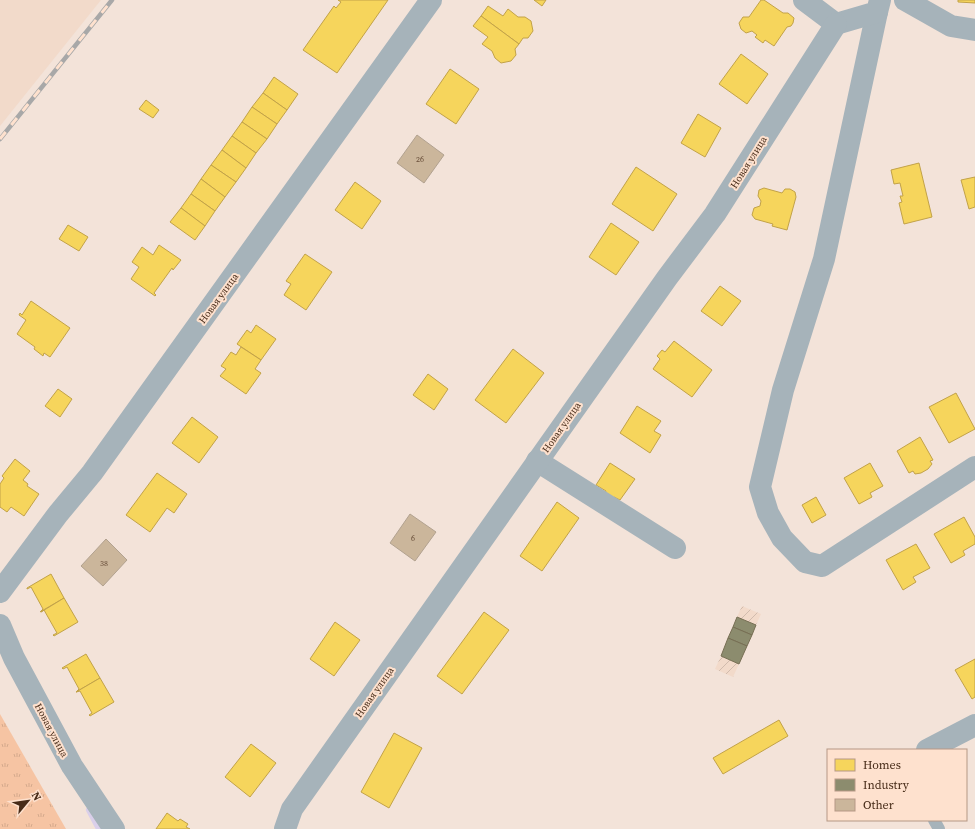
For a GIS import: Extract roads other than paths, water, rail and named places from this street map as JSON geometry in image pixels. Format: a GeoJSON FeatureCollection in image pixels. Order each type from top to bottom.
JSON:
{"type":"FeatureCollection","features":[{"type":"Feature","properties":{"kind":"street","name":"Новая улица"},"geometry":{"type":"LineString","coordinates":[[0,592],[58,514],[92,473],[431,0]]}},
{"type":"Feature","properties":{"kind":"street"},"geometry":{"type":"LineString","coordinates":[[804,0],[836,24],[879,6]]}},
{"type":"Feature","properties":{"kind":"street"},"geometry":{"type":"LineString","coordinates":[[905,0],[951,26],[975,30]]}},
{"type":"Feature","properties":{"kind":"street"},"geometry":{"type":"LineString","coordinates":[[879,6],[824,259],[783,390],[760,487],[768,513],[782,538],[805,562],[822,566],[975,467]]}},
{"type":"Feature","properties":{"kind":"street","name":"Новая улица"},"geometry":{"type":"LineString","coordinates":[[285,829],[292,809],[667,278],[715,214],[836,24]]}},
{"type":"Feature","properties":{"kind":"street"},"geometry":{"type":"LineString","coordinates":[[538,461],[675,548]]}},
{"type":"Feature","properties":{"kind":"street","name":"Новая улица"},"geometry":{"type":"LineString","coordinates":[[0,625],[14,658],[72,766],[114,829]]}},
{"type":"Feature","properties":{"kind":"street"},"geometry":{"type":"LineString","coordinates":[[929,749],[975,725]]}},
{"type":"Feature","properties":{"kind":"waterway"},"geometry":{"type":"LineString","coordinates":[[89,810],[99,829]]}},
{"type":"Feature","properties":{"kind":"railway"},"geometry":{"type":"LineString","coordinates":[[0,139],[112,0]]}}]}
